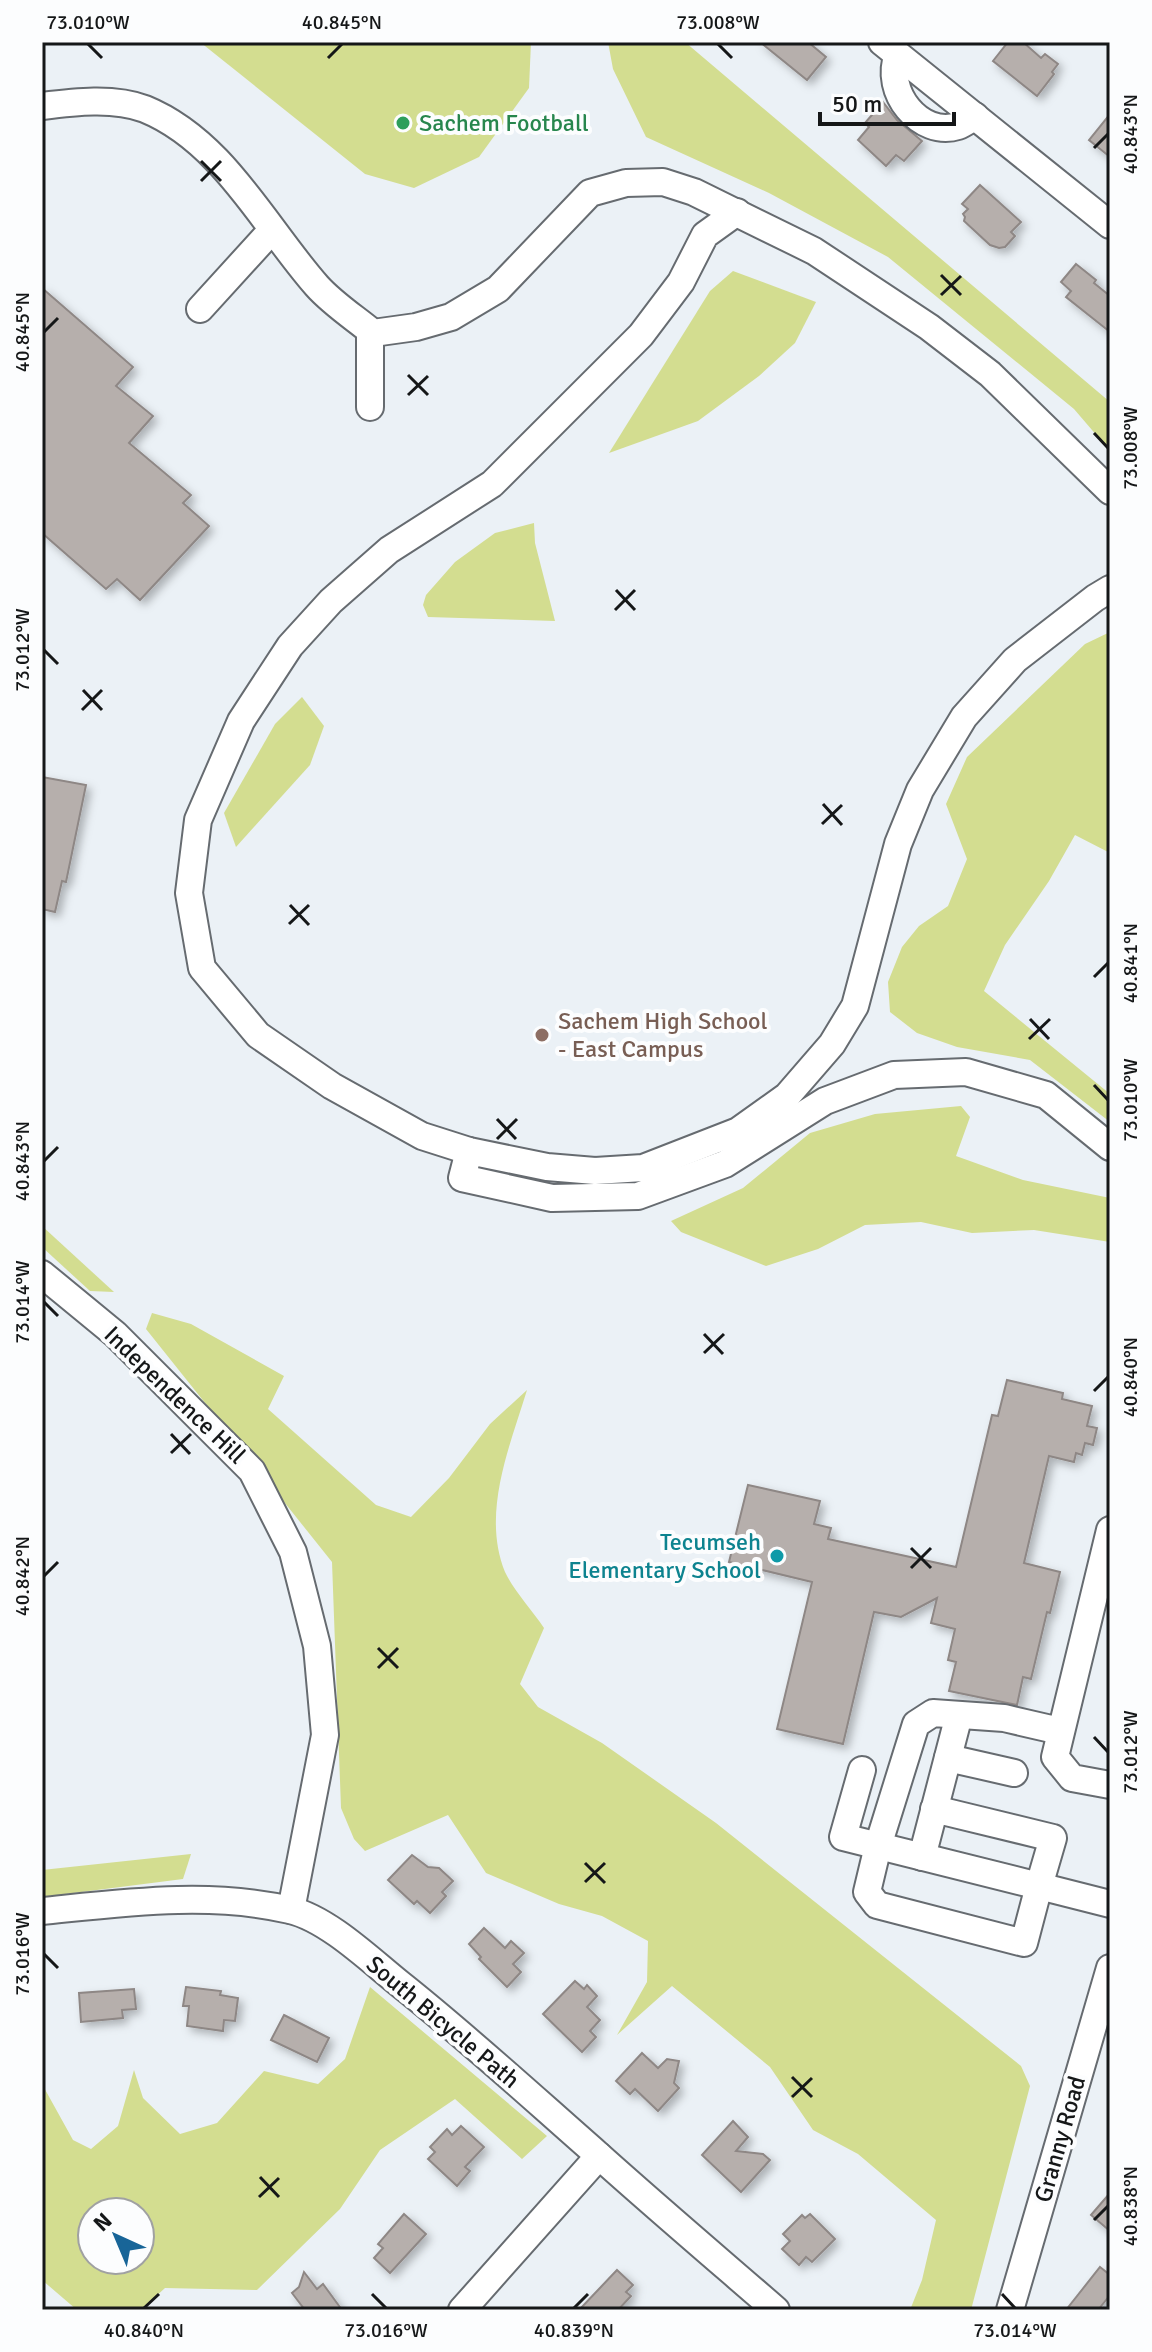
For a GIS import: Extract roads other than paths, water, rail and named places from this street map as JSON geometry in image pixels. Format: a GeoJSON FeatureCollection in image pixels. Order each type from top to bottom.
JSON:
{"type":"FeatureCollection","features":[{"type":"Feature","properties":{"kind":"street"},"geometry":{"type":"LineString","coordinates":[[890,48],[1110,225]]}},
{"type":"Feature","properties":{"kind":"street"},"geometry":{"type":"LineString","coordinates":[[890,48],[894,89],[903,103],[921,119],[940,126],[957,126],[975,116]]}},
{"type":"Feature","properties":{"kind":"street"},"geometry":{"type":"LineString","coordinates":[[42,106],[101,102],[143,109],[187,134],[225,170],[319,289],[373,333],[416,327],[451,317],[498,289],[590,193],[626,183],[663,182],[694,192],[814,251],[929,327],[990,374],[1110,491]]}},
{"type":"Feature","properties":{"kind":"street"},"geometry":{"type":"LineString","coordinates":[[737,212],[705,235],[681,282],[641,335],[492,484],[389,550],[331,601],[290,646],[241,721],[198,820],[189,893],[202,968],[258,1035],[332,1086],[422,1136],[469,1151],[547,1167],[595,1171],[643,1168],[738,1131],[787,1096],[832,1044],[855,1006],[898,844],[920,790],[964,717],[1015,660],[1110,589]]}},
{"type":"Feature","properties":{"kind":"street"},"geometry":{"type":"LineString","coordinates":[[200,309],[272,230]]}},
{"type":"Feature","properties":{"kind":"street"},"geometry":{"type":"LineString","coordinates":[[370,331],[370,407]]}},
{"type":"Feature","properties":{"kind":"street"},"geometry":{"type":"LineString","coordinates":[[469,1151],[462,1178],[552,1198],[638,1196],[725,1164],[825,1101],[894,1075],[966,1072],[1046,1095],[1110,1147]]}},
{"type":"Feature","properties":{"kind":"street","name":"Independence Hill"},"geometry":{"type":"LineString","coordinates":[[42,1274],[115,1334],[252,1471],[293,1552],[317,1646],[325,1735],[291,1910]]}},
{"type":"Feature","properties":{"kind":"street"},"geometry":{"type":"LineString","coordinates":[[1110,1530],[1055,1757],[1072,1778],[1110,1785]]}},
{"type":"Feature","properties":{"kind":"street"},"geometry":{"type":"LineString","coordinates":[[934,1809],[1053,1838],[1024,1943],[877,1905],[867,1892],[916,1724],[933,1713],[1004,1718],[1060,1731]]}},
{"type":"Feature","properties":{"kind":"street"},"geometry":{"type":"LineString","coordinates":[[922,1857],[959,1715]]}},
{"type":"Feature","properties":{"kind":"street"},"geometry":{"type":"LineString","coordinates":[[948,1758],[1014,1773]]}},
{"type":"Feature","properties":{"kind":"street"},"geometry":{"type":"LineString","coordinates":[[862,1770],[843,1837],[1110,1904]]}},
{"type":"Feature","properties":{"kind":"street","name":"South Bicycle Path"},"geometry":{"type":"LineString","coordinates":[[42,1911],[135,1903],[211,1901],[291,1910],[323,1925],[444,2019],[776,2310]]}},
{"type":"Feature","properties":{"kind":"street","name":"Granny Road"},"geometry":{"type":"LineString","coordinates":[[1010,2310],[1110,1968]]}},
{"type":"Feature","properties":{"kind":"street"},"geometry":{"type":"LineString","coordinates":[[462,2310],[599,2156]]}},
{"type":"Feature","properties":{"kind":"place","name":"Sachem Football"},"geometry":{"type":"Point","coordinates":[403,123]}},
{"type":"Feature","properties":{"kind":"place","name":"Sachem High School - East Campus"},"geometry":{"type":"Point","coordinates":[542,1035]}},
{"type":"Feature","properties":{"kind":"place","name":"Tecumseh Elementary School"},"geometry":{"type":"Point","coordinates":[777,1556]}}]}
